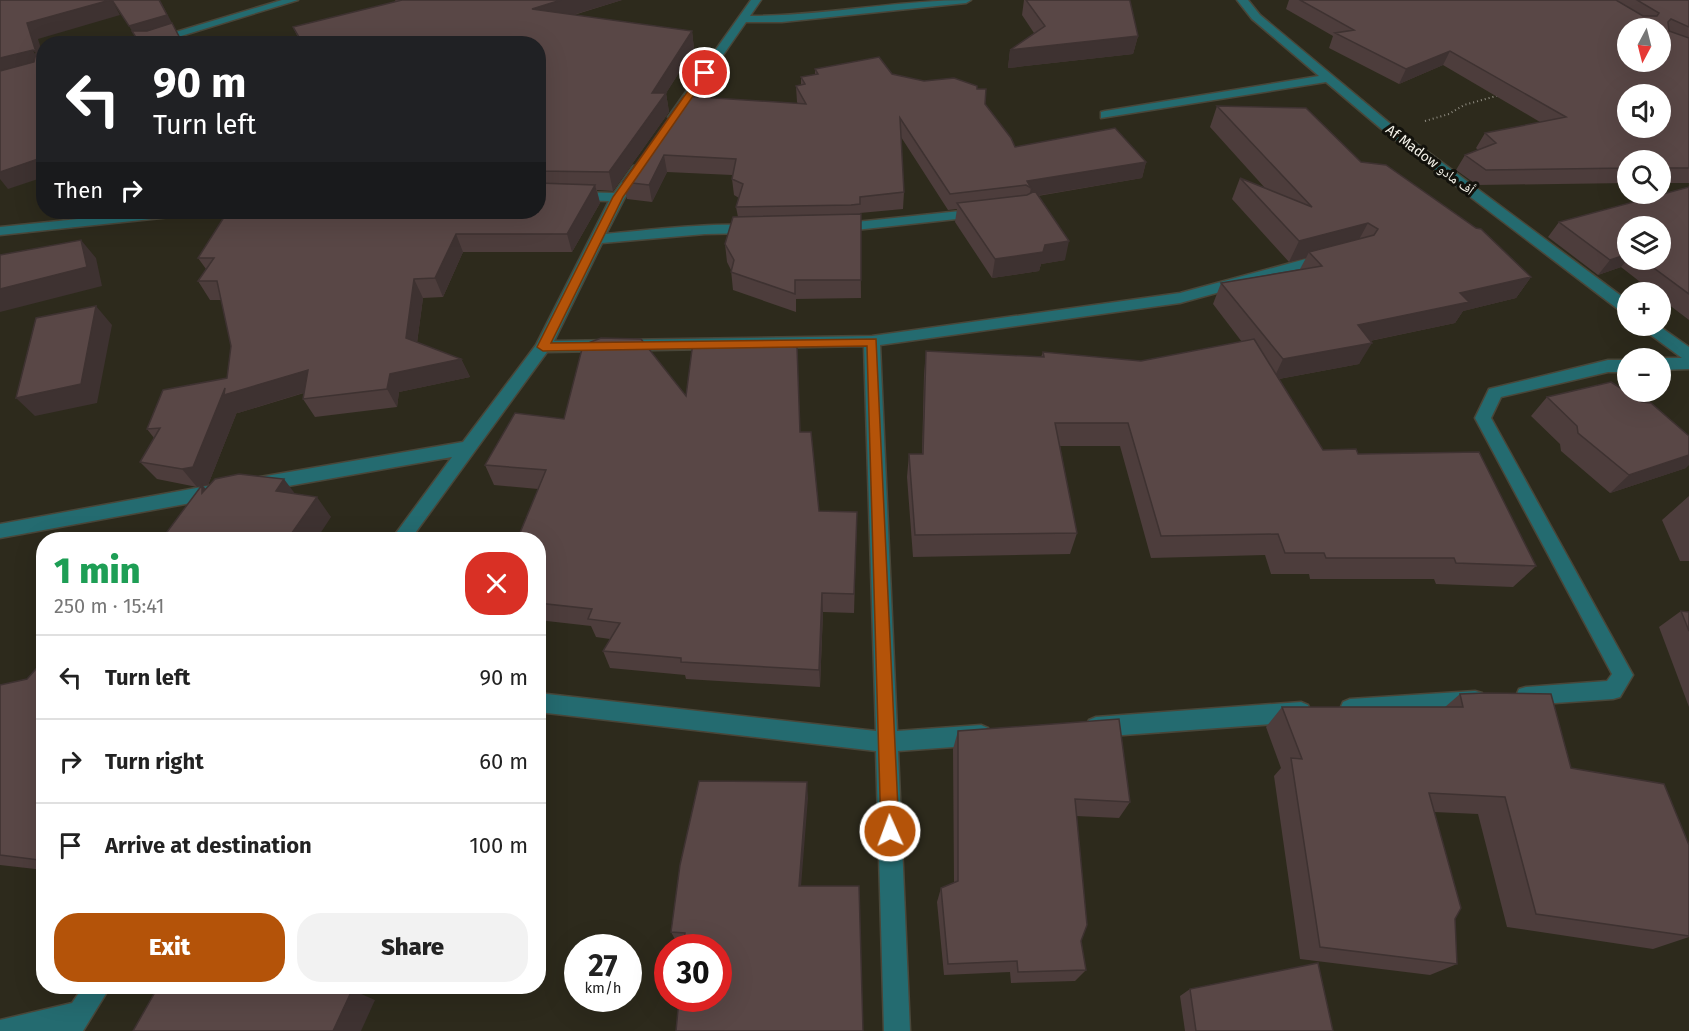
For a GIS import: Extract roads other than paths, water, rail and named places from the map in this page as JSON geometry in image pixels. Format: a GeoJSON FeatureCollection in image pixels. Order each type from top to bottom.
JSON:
{"type":"FeatureCollection","features":[{"type":"Feature","properties":{"kind":"street"},"geometry":{"type":"LineString","coordinates":[[168,36],[292,0]]}},
{"type":"Feature","properties":{"kind":"street"},"geometry":{"type":"LineString","coordinates":[[664,132],[756,0]]}},
{"type":"Feature","properties":{"kind":"street"},"geometry":{"type":"LineString","coordinates":[[742,20],[782,19],[966,0]]}},
{"type":"Feature","properties":{"kind":"street","name":"Af Madow أف مادو"},"geometry":{"type":"LineString","coordinates":[[1242,0],[1256,17],[1389,129],[1617,301]]}},
{"type":"Feature","properties":{"kind":"street"},"geometry":{"type":"LineString","coordinates":[[1105,115],[1329,78]]}},
{"type":"Feature","properties":{"kind":"street"},"geometry":{"type":"LineString","coordinates":[[406,532],[543,347],[618,197],[644,160]]}},
{"type":"Feature","properties":{"kind":"street"},"geometry":{"type":"LineString","coordinates":[[546,195],[618,197]]}},
{"type":"Feature","properties":{"kind":"street"},"geometry":{"type":"LineString","coordinates":[[819,228],[851,228],[989,212]]}},
{"type":"Feature","properties":{"kind":"street"},"geometry":{"type":"LineString","coordinates":[[0,231],[114,219]]}},
{"type":"Feature","properties":{"kind":"street"},"geometry":{"type":"LineString","coordinates":[[597,239],[762,228]]}},
{"type":"Feature","properties":{"kind":"street"},"geometry":{"type":"LineString","coordinates":[[543,347],[872,341],[1180,298],[1335,256]]}},
{"type":"Feature","properties":{"kind":"street"},"geometry":{"type":"LineString","coordinates":[[1663,336],[1689,355]]}},
{"type":"Feature","properties":{"kind":"street"},"geometry":{"type":"LineString","coordinates":[[872,341],[897,1031]]}},
{"type":"Feature","properties":{"kind":"street"},"geometry":{"type":"LineString","coordinates":[[1671,364],[1689,363]]}},
{"type":"Feature","properties":{"kind":"street"},"geometry":{"type":"LineString","coordinates":[[1077,728],[1613,690],[1623,675],[1483,417],[1495,393],[1608,366],[1617,366]]}},
{"type":"Feature","properties":{"kind":"street"},"geometry":{"type":"LineString","coordinates":[[0,531],[471,447]]}},
{"type":"Feature","properties":{"kind":"street"},"geometry":{"type":"LineString","coordinates":[[546,703],[887,742],[1006,733]]}},
{"type":"Feature","properties":{"kind":"street"},"geometry":{"type":"LineString","coordinates":[[5,1031],[74,1023],[93,994]]}}]}
